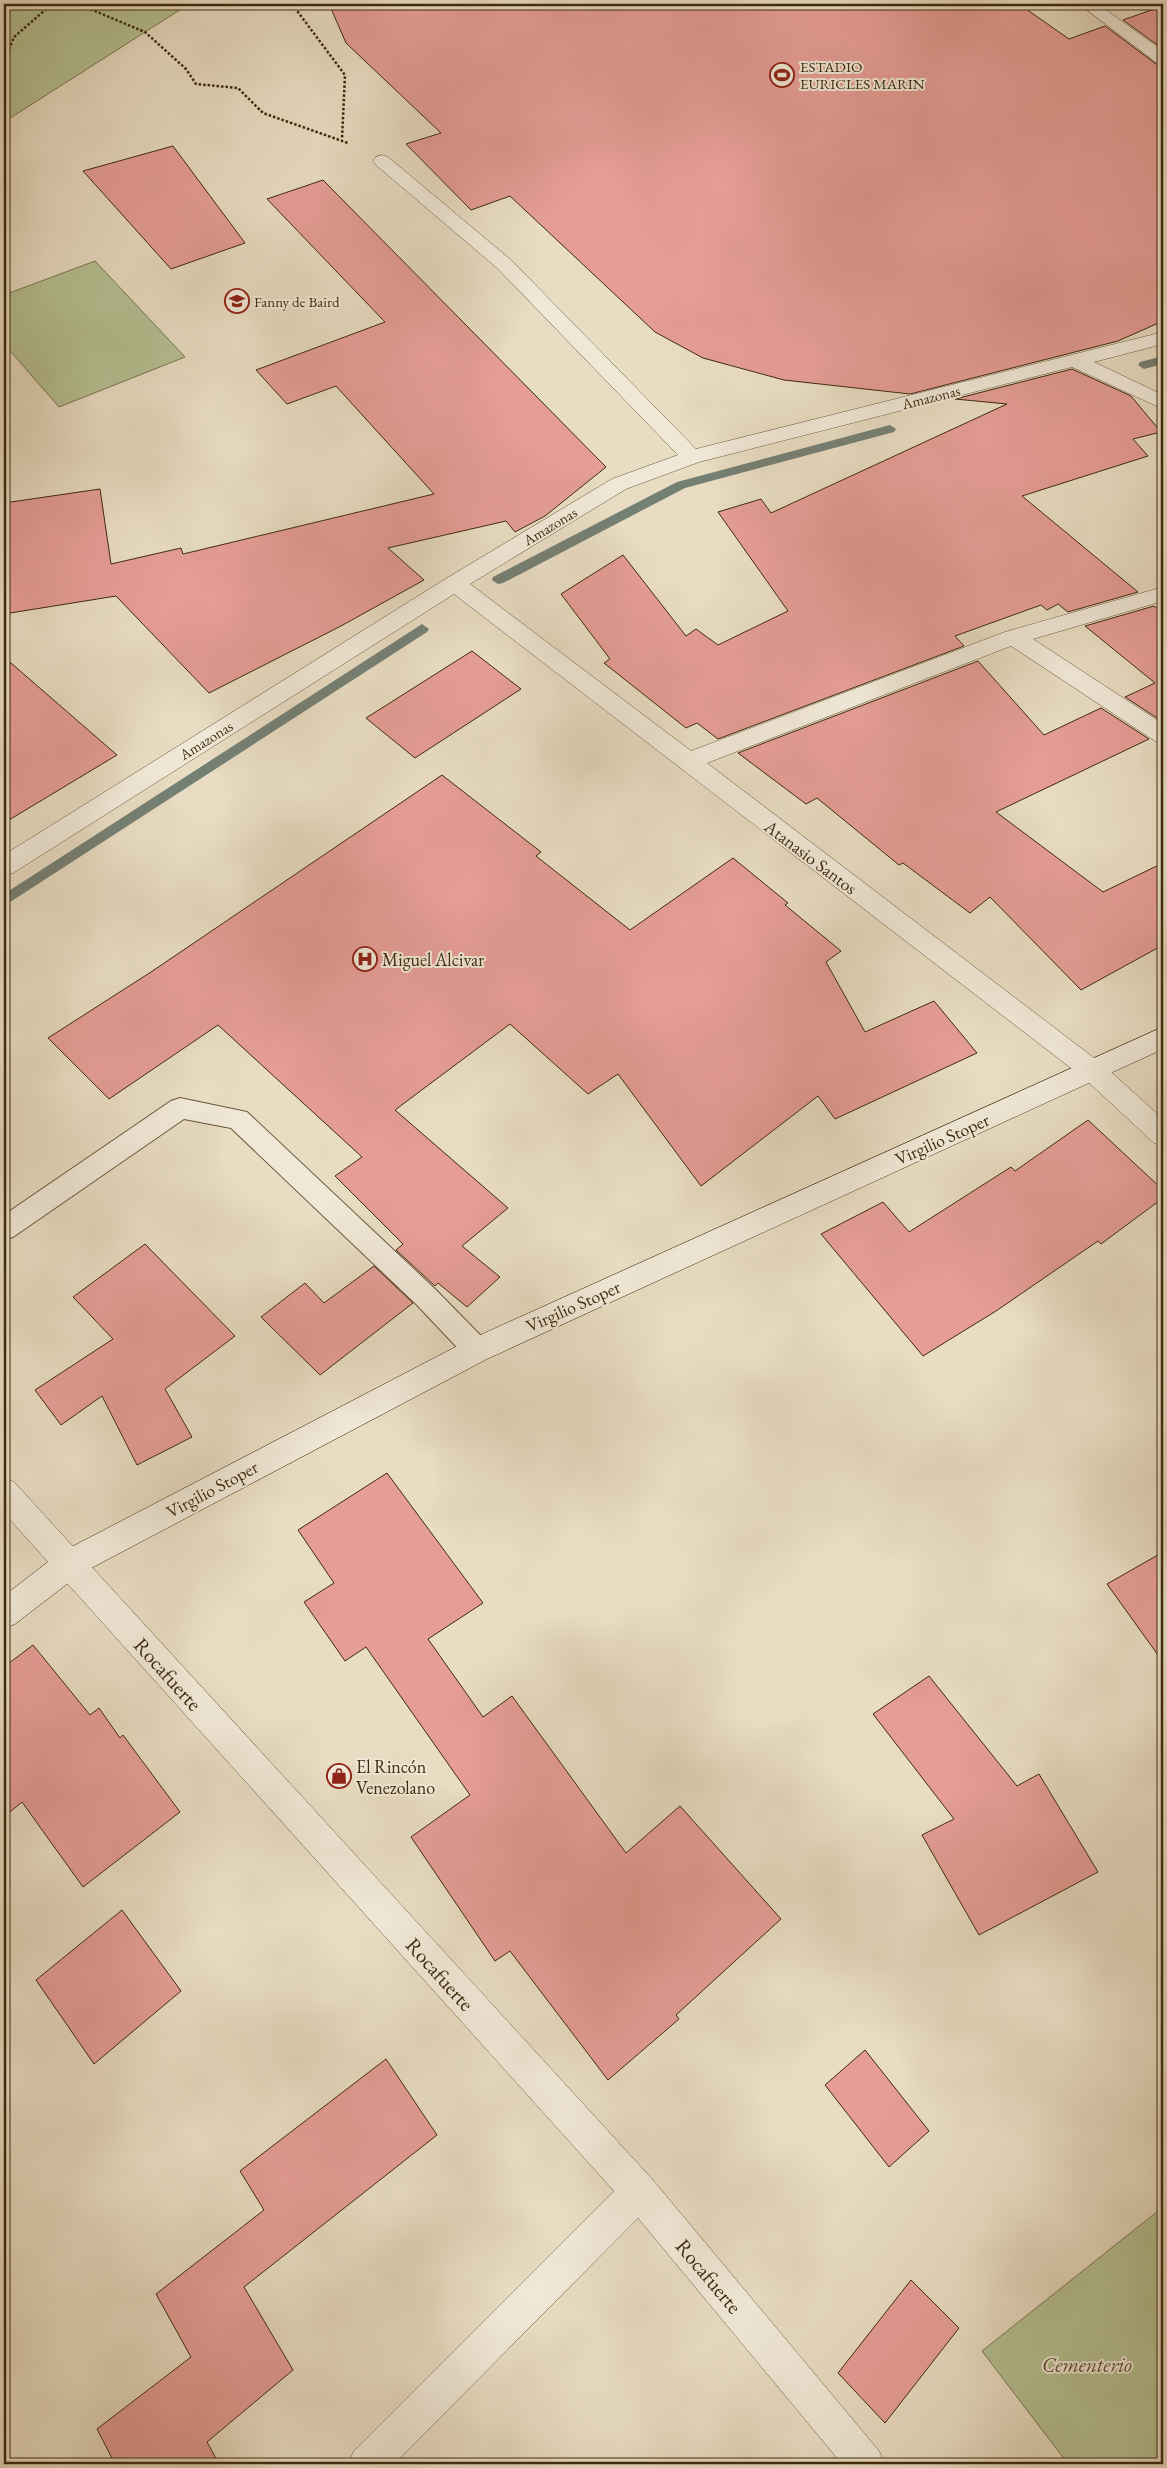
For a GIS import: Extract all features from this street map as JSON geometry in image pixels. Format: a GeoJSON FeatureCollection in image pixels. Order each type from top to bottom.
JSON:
{"type":"FeatureCollection","features":[{"type":"Feature","properties":{"kind":"street"},"geometry":{"type":"LineString","coordinates":[[1087,4],[1163,59]]}},
{"type":"Feature","properties":{"kind":"street"},"geometry":{"type":"LineString","coordinates":[[382,160],[504,264],[692,457]]}},
{"type":"Feature","properties":{"kind":"street","name":"Amazonas"},"geometry":{"type":"LineString","coordinates":[[4,867],[455,584],[619,484],[692,457],[1163,338]]}},
{"type":"Feature","properties":{"kind":"street"},"geometry":{"type":"LineString","coordinates":[[1076,361],[1163,403]]}},
{"type":"Feature","properties":{"kind":"street","name":"Atanasio Santos"},"geometry":{"type":"LineString","coordinates":[[455,584],[1093,1071],[1163,1135]]}},
{"type":"Feature","properties":{"kind":"street"},"geometry":{"type":"LineString","coordinates":[[686,762],[1013,637],[1163,594]]}},
{"type":"Feature","properties":{"kind":"street"},"geometry":{"type":"LineString","coordinates":[[1013,637],[1163,735]]}},
{"type":"Feature","properties":{"kind":"street","name":"Virgilio Stoper"},"geometry":{"type":"LineString","coordinates":[[4,1614],[69,1564],[477,1350],[1093,1071],[1163,1037]]}},
{"type":"Feature","properties":{"kind":"street","name":"Rocafuerte"},"geometry":{"type":"LineString","coordinates":[[4,1492],[639,2192],[866,2464]]}},
{"type":"Feature","properties":{"kind":"street"},"geometry":{"type":"LineString","coordinates":[[367,2464],[639,2192]]}},
{"type":"Feature","properties":{"kind":"lane"},"geometry":{"type":"LineString","coordinates":[[4,1229],[180,1108],[238,1119],[426,1297],[477,1350]]}},
{"type":"Feature","properties":{"kind":"path"},"geometry":{"type":"LineString","coordinates":[[4,62],[14,38],[52,4]]}},
{"type":"Feature","properties":{"kind":"path"},"geometry":{"type":"LineString","coordinates":[[78,4],[145,32],[186,68],[196,84],[238,88],[263,113],[342,139],[382,160]]}},
{"type":"Feature","properties":{"kind":"path"},"geometry":{"type":"LineString","coordinates":[[292,4],[345,75],[342,139]]}},
{"type":"Feature","properties":{"kind":"green space"},"geometry":{"type":"Polygon","coordinates":[[[4,4],[189,4],[4,122],[4,4]]]}},
{"type":"Feature","properties":{"kind":"green space"},"geometry":{"type":"Polygon","coordinates":[[[95,261],[185,357],[59,407],[4,344],[4,295],[95,261]]]}},
{"type":"Feature","properties":{"kind":"green space","name":"Cementerio"},"geometry":{"type":"Polygon","coordinates":[[[1163,2207],[1163,2464],[1068,2464],[982,2351],[1163,2207]]]}},
{"type":"Feature","properties":{"kind":"building"},"geometry":{"type":"Polygon","coordinates":[[[329,4],[1019,4],[1069,39],[1105,26],[1156,64],[1163,66],[1163,321],[1118,341],[910,394],[784,380],[703,358],[655,332],[510,196],[471,210],[406,144],[441,133],[346,43],[329,4]]]}},
{"type":"Feature","properties":{"kind":"building"},"geometry":{"type":"Polygon","coordinates":[[[1163,6],[1163,49],[1123,20],[1163,6]]]}},
{"type":"Feature","properties":{"kind":"building"},"geometry":{"type":"Polygon","coordinates":[[[173,146],[245,243],[171,269],[83,171],[173,146]]]}},
{"type":"Feature","properties":{"kind":"building"},"geometry":{"type":"Polygon","coordinates":[[[323,180],[606,467],[545,516],[515,532],[506,521],[388,548],[424,580],[341,626],[209,693],[116,596],[4,614],[4,503],[100,489],[111,564],[181,548],[183,554],[434,494],[336,386],[287,404],[256,370],[385,322],[267,199],[323,180]]]}},
{"type":"Feature","properties":{"kind":"building"},"geometry":{"type":"Polygon","coordinates":[[[1072,369],[1131,396],[1161,432],[1133,439],[1148,456],[1022,496],[1138,592],[1068,612],[1058,604],[1047,610],[1041,605],[955,636],[964,646],[718,739],[697,723],[686,728],[604,663],[610,659],[561,594],[623,555],[686,636],[696,629],[718,645],[788,611],[718,512],[761,499],[771,513],[1007,404],[955,399],[1072,369]]]}},
{"type":"Feature","properties":{"kind":"building"},"geometry":{"type":"Polygon","coordinates":[[[1154,606],[1163,613],[1163,722],[1125,697],[1155,683],[1085,626],[1154,606]]]}},
{"type":"Feature","properties":{"kind":"building"},"geometry":{"type":"Polygon","coordinates":[[[472,651],[521,689],[415,758],[366,718],[472,651]]]}},
{"type":"Feature","properties":{"kind":"building"},"geometry":{"type":"Polygon","coordinates":[[[4,657],[117,755],[4,823],[4,657]]]}},
{"type":"Feature","properties":{"kind":"building"},"geometry":{"type":"Polygon","coordinates":[[[978,661],[1044,735],[1101,708],[1149,739],[996,812],[1103,892],[1163,863],[1163,945],[1081,990],[990,897],[970,913],[903,863],[899,865],[817,798],[806,804],[738,753],[978,661]]]}},
{"type":"Feature","properties":{"kind":"building"},"geometry":{"type":"Polygon","coordinates":[[[442,775],[541,852],[536,856],[630,930],[733,858],[788,903],[785,905],[841,951],[826,962],[865,1032],[934,1001],[977,1053],[835,1119],[818,1096],[701,1186],[618,1074],[588,1094],[510,1024],[395,1110],[508,1208],[462,1246],[500,1277],[467,1307],[438,1283],[435,1286],[396,1250],[403,1244],[335,1176],[362,1157],[218,1025],[109,1099],[48,1038],[151,972],[442,775]]]}},
{"type":"Feature","properties":{"kind":"building"},"geometry":{"type":"Polygon","coordinates":[[[1088,1120],[1163,1190],[1163,1198],[1101,1244],[1098,1241],[996,1311],[923,1356],[821,1234],[883,1202],[909,1232],[1011,1167],[1015,1171],[1088,1120]]]}},
{"type":"Feature","properties":{"kind":"building"},"geometry":{"type":"Polygon","coordinates":[[[145,1244],[235,1336],[165,1389],[192,1437],[137,1465],[102,1396],[61,1425],[35,1390],[113,1339],[73,1297],[145,1244]]]}},
{"type":"Feature","properties":{"kind":"building"},"geometry":{"type":"Polygon","coordinates":[[[374,1266],[413,1303],[320,1375],[261,1317],[305,1283],[324,1303],[374,1266]]]}},
{"type":"Feature","properties":{"kind":"building"},"geometry":{"type":"Polygon","coordinates":[[[387,1473],[483,1603],[428,1639],[483,1717],[512,1696],[626,1853],[680,1806],[781,1919],[676,2015],[679,2019],[608,2080],[510,1951],[495,1961],[411,1837],[470,1795],[366,1647],[345,1661],[304,1602],[334,1583],[298,1530],[387,1473]]]}},
{"type":"Feature","properties":{"kind":"building"},"geometry":{"type":"Polygon","coordinates":[[[1163,1552],[1163,1662],[1107,1584],[1163,1552]]]}},
{"type":"Feature","properties":{"kind":"building"},"geometry":{"type":"Polygon","coordinates":[[[33,1645],[90,1715],[99,1708],[120,1738],[123,1735],[180,1812],[83,1887],[22,1802],[4,1817],[4,1667],[33,1645]]]}},
{"type":"Feature","properties":{"kind":"building"},"geometry":{"type":"Polygon","coordinates":[[[929,1676],[1017,1786],[1039,1774],[1098,1872],[979,1935],[922,1835],[954,1819],[873,1714],[929,1676]]]}},
{"type":"Feature","properties":{"kind":"building"},"geometry":{"type":"Polygon","coordinates":[[[122,1910],[181,1991],[94,2064],[36,1980],[122,1910]]]}},
{"type":"Feature","properties":{"kind":"building"},"geometry":{"type":"Polygon","coordinates":[[[865,2050],[929,2131],[889,2167],[825,2085],[865,2050]]]}},
{"type":"Feature","properties":{"kind":"building"},"geometry":{"type":"Polygon","coordinates":[[[386,2059],[437,2135],[244,2287],[293,2370],[207,2442],[219,2464],[115,2464],[97,2429],[191,2357],[156,2294],[264,2210],[240,2171],[386,2059]]]}},
{"type":"Feature","properties":{"kind":"building"},"geometry":{"type":"Polygon","coordinates":[[[911,2280],[959,2328],[885,2423],[838,2373],[911,2280]]]}},
{"type":"Feature","properties":{"kind":"waterway"},"geometry":{"type":"LineString","coordinates":[[1144,365],[1163,360]]}},
{"type":"Feature","properties":{"kind":"waterway"},"geometry":{"type":"LineString","coordinates":[[498,580],[621,518],[681,485],[890,429]]}},
{"type":"Feature","properties":{"kind":"waterway"},"geometry":{"type":"LineString","coordinates":[[4,901],[422,629]]}},
{"type":"Feature","properties":{"kind":"place","name":"ESTADIO EURICLES MARIN"},"geometry":{"type":"Point","coordinates":[782,75]}},
{"type":"Feature","properties":{"kind":"place","name":"Fanny de Baird"},"geometry":{"type":"Point","coordinates":[237,301]}},
{"type":"Feature","properties":{"kind":"place","name":"Miguel Alcivar"},"geometry":{"type":"Point","coordinates":[365,959]}},
{"type":"Feature","properties":{"kind":"place","name":"El Rincón Venezolano"},"geometry":{"type":"Point","coordinates":[339,1776]}}]}
